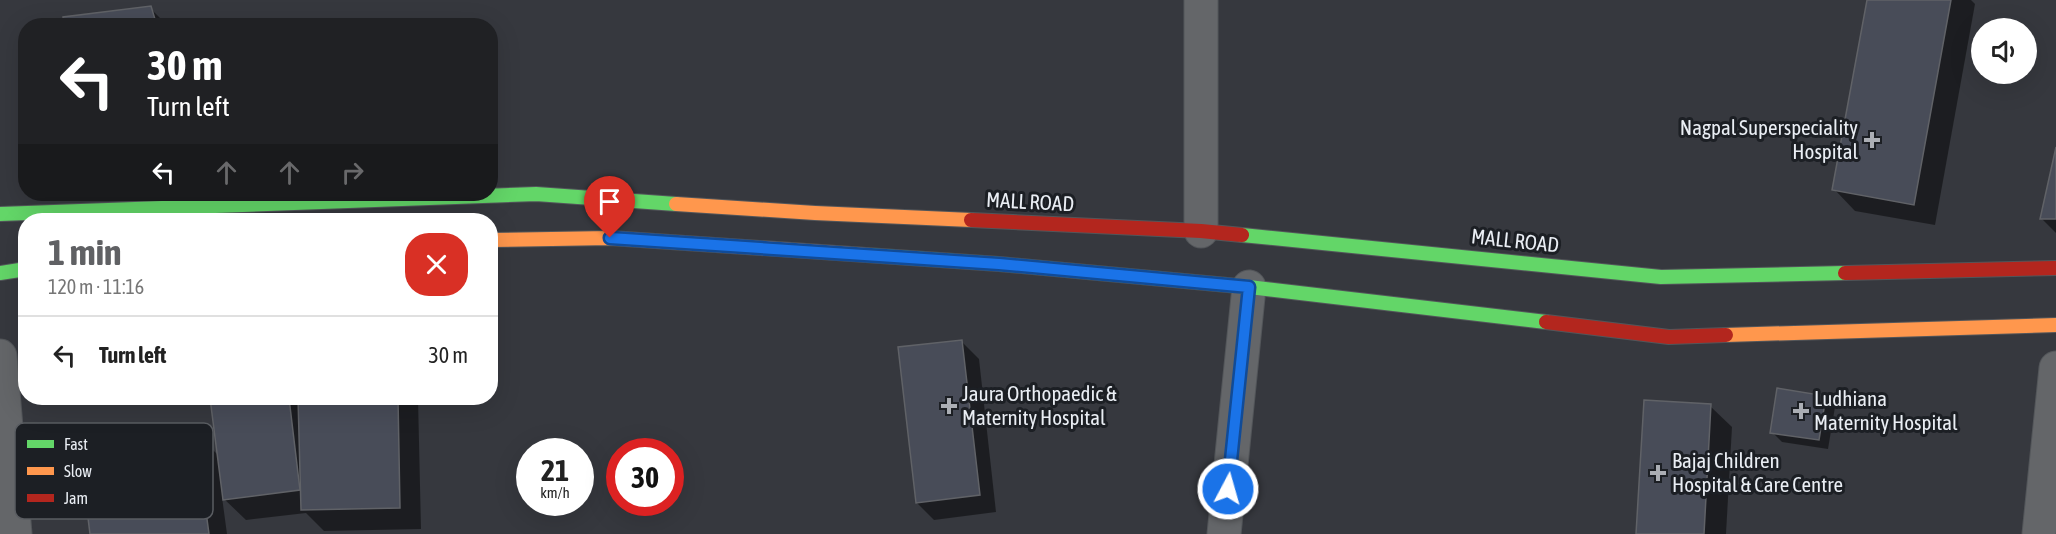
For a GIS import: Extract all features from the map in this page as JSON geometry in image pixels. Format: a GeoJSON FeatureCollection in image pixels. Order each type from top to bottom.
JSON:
{"type":"FeatureCollection","features":[{"type":"Feature","properties":{"kind":"main road","name":"MALL ROAD"},"geometry":{"type":"LineString","coordinates":[[498,195],[536,194],[815,213],[1201,231],[1662,277],[2056,268]]}},
{"type":"Feature","properties":{"kind":"main road","name":"MALL ROAD"},"geometry":{"type":"LineString","coordinates":[[27,213],[348,201]]}},
{"type":"Feature","properties":{"kind":"main road","name":"MALL ROAD"},"geometry":{"type":"LineString","coordinates":[[0,214],[18,213]]}},
{"type":"Feature","properties":{"kind":"main road"},"geometry":{"type":"LineString","coordinates":[[498,240],[610,238],[999,264],[1249,287],[1669,337],[2056,325]]}},
{"type":"Feature","properties":{"kind":"main road"},"geometry":{"type":"LineString","coordinates":[[0,273],[18,270]]}},
{"type":"Feature","properties":{"kind":"street"},"geometry":{"type":"LineString","coordinates":[[1200,0],[1201,231]]}},
{"type":"Feature","properties":{"kind":"street"},"geometry":{"type":"LineString","coordinates":[[1224,534],[1249,287]]}},
{"type":"Feature","properties":{"kind":"street"},"geometry":{"type":"LineString","coordinates":[[0,356],[15,534]]}},
{"type":"Feature","properties":{"kind":"street"},"geometry":{"type":"LineString","coordinates":[[2038,534],[2056,368]]}},
{"type":"Feature","properties":{"kind":"building"},"geometry":{"type":"Polygon","coordinates":[[[1867,0],[1951,0],[1914,205],[1832,190],[1867,0]]]}},
{"type":"Feature","properties":{"kind":"building"},"geometry":{"type":"Polygon","coordinates":[[[151,6],[155,18],[63,18],[151,6]]]}},
{"type":"Feature","properties":{"kind":"building"},"geometry":{"type":"Polygon","coordinates":[[[2056,147],[2056,219],[2040,219],[2056,147]]]}},
{"type":"Feature","properties":{"kind":"building"},"geometry":{"type":"Polygon","coordinates":[[[962,340],[980,495],[916,503],[898,347],[962,340]]]}},
{"type":"Feature","properties":{"kind":"building"},"geometry":{"type":"Polygon","coordinates":[[[1777,388],[1826,396],[1819,440],[1770,433],[1777,388]]]}},
{"type":"Feature","properties":{"kind":"building"},"geometry":{"type":"Polygon","coordinates":[[[1644,400],[1711,404],[1704,534],[1636,534],[1644,400]]]}},
{"type":"Feature","properties":{"kind":"building"},"geometry":{"type":"Polygon","coordinates":[[[211,405],[290,405],[300,490],[223,500],[211,405]]]}},
{"type":"Feature","properties":{"kind":"building"},"geometry":{"type":"Polygon","coordinates":[[[298,405],[398,405],[400,508],[301,510],[298,405]]]}},
{"type":"Feature","properties":{"kind":"building"},"geometry":{"type":"Polygon","coordinates":[[[88,519],[207,519],[209,534],[90,534],[88,519]]]}},
{"type":"Feature","properties":{"kind":"traffic: fast"},"geometry":{"type":"LineString","coordinates":[[498,195],[536,194],[676,204]]}},
{"type":"Feature","properties":{"kind":"traffic: fast"},"geometry":{"type":"LineString","coordinates":[[27,213],[348,201]]}},
{"type":"Feature","properties":{"kind":"traffic: fast"},"geometry":{"type":"LineString","coordinates":[[0,214],[18,213]]}},
{"type":"Feature","properties":{"kind":"traffic: fast"},"geometry":{"type":"LineString","coordinates":[[1242,235],[1661,277],[1845,273]]}},
{"type":"Feature","properties":{"kind":"traffic: fast"},"geometry":{"type":"LineString","coordinates":[[866,255],[999,264],[1249,287],[1546,322]]}},
{"type":"Feature","properties":{"kind":"traffic: fast"},"geometry":{"type":"LineString","coordinates":[[0,273],[18,270]]}},
{"type":"Feature","properties":{"kind":"traffic: slow"},"geometry":{"type":"LineString","coordinates":[[676,204],[971,220]]}},
{"type":"Feature","properties":{"kind":"traffic: slow"},"geometry":{"type":"LineString","coordinates":[[498,240],[610,238],[866,255]]}},
{"type":"Feature","properties":{"kind":"traffic: slow"},"geometry":{"type":"LineString","coordinates":[[1726,335],[2056,325]]}},
{"type":"Feature","properties":{"kind":"traffic: jam"},"geometry":{"type":"LineString","coordinates":[[971,220],[1242,235]]}},
{"type":"Feature","properties":{"kind":"traffic: jam"},"geometry":{"type":"LineString","coordinates":[[1845,273],[2056,268]]}},
{"type":"Feature","properties":{"kind":"traffic: jam"},"geometry":{"type":"LineString","coordinates":[[1546,322],[1669,337],[1726,335]]}},
{"type":"Feature","properties":{"kind":"place","name":"Nagpal Superspeciality Hospital"},"geometry":{"type":"Point","coordinates":[1872,140]}},
{"type":"Feature","properties":{"kind":"place","name":"Jaura Orthopaedic & Maternity Hospital"},"geometry":{"type":"Point","coordinates":[949,406]}},
{"type":"Feature","properties":{"kind":"place","name":"Ludhiana Maternity Hospital"},"geometry":{"type":"Point","coordinates":[1801,411]}},
{"type":"Feature","properties":{"kind":"place","name":"Bajaj Children Hospital & Care Centre"},"geometry":{"type":"Point","coordinates":[1658,473]}},
{"type":"Feature","properties":{"kind":"route"},"geometry":{"type":"LineString","coordinates":[[610,238],[999,264],[1249,287],[1228,489]]}}]}
